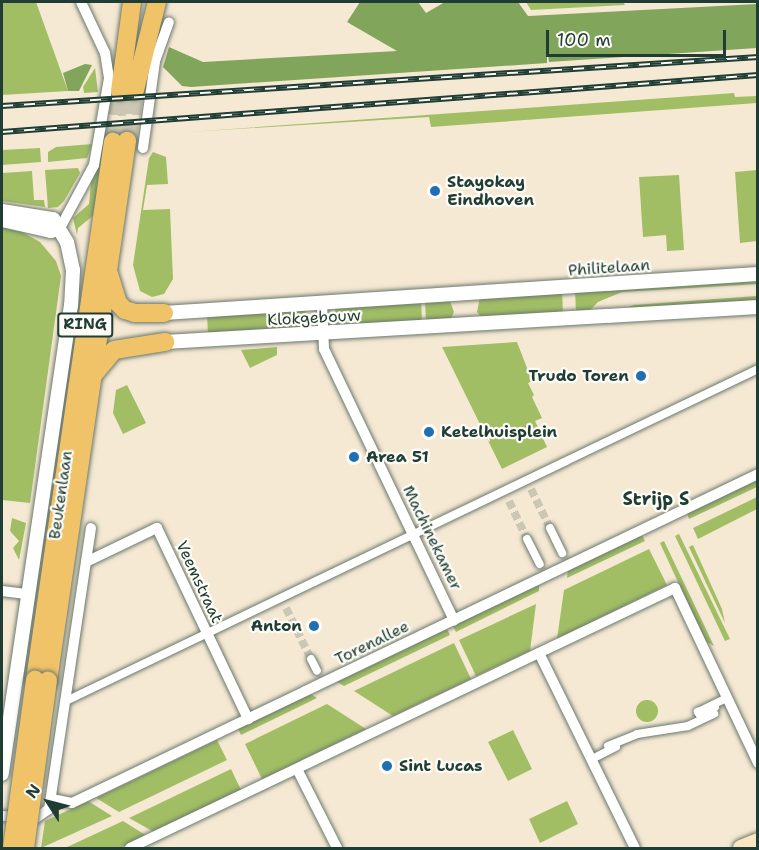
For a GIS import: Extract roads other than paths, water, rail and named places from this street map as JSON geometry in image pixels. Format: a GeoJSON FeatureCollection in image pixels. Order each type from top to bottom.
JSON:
{"type":"FeatureCollection","features":[{"type":"Feature","properties":{"kind":"main road"},"geometry":{"type":"LineString","coordinates":[[132,2],[128,90],[156,32],[157,2]]}},
{"type":"Feature","properties":{"kind":"main road","name":"Beukenlaan"},"geometry":{"type":"LineString","coordinates":[[12,849],[42,680],[87,396],[107,267],[121,147]]}},
{"type":"Feature","properties":{"kind":"main road","name":"Beukenlaan"},"geometry":{"type":"LineString","coordinates":[[25,849],[42,680],[121,147]]}},
{"type":"Feature","properties":{"kind":"main road"},"geometry":{"type":"LineString","coordinates":[[107,267],[114,295],[125,309],[135,314],[164,313]]}},
{"type":"Feature","properties":{"kind":"main road"},"geometry":{"type":"LineString","coordinates":[[87,396],[95,371],[114,350],[165,342]]}},
{"type":"Feature","properties":{"kind":"main road"},"geometry":{"type":"LineString","coordinates":[[741,849],[758,841]]}},
{"type":"Feature","properties":{"kind":"street"},"geometry":{"type":"LineString","coordinates":[[81,2],[101,43],[108,69],[121,147]]}},
{"type":"Feature","properties":{"kind":"street"},"geometry":{"type":"LineString","coordinates":[[2,219],[51,231],[58,229],[82,192],[121,147],[154,61],[156,32],[169,22]]}},
{"type":"Feature","properties":{"kind":"street"},"geometry":{"type":"LineString","coordinates":[[2,211],[45,216],[52,219],[58,229]]}},
{"type":"Feature","properties":{"kind":"street","name":"Beukenlaan"},"geometry":{"type":"LineString","coordinates":[[2,774],[7,698],[26,594],[71,305],[71,256],[58,229]]}},
{"type":"Feature","properties":{"kind":"street","name":"Philitelaan"},"geometry":{"type":"LineString","coordinates":[[463,294],[758,274]]}},
{"type":"Feature","properties":{"kind":"street","name":"Klokgebouw"},"geometry":{"type":"LineString","coordinates":[[164,313],[463,294]]}},
{"type":"Feature","properties":{"kind":"street","name":"Machinekamer"},"geometry":{"type":"LineString","coordinates":[[322,303],[324,349],[454,620]]}},
{"type":"Feature","properties":{"kind":"street","name":"Klokgebouw"},"geometry":{"type":"LineString","coordinates":[[165,342],[758,307]]}},
{"type":"Feature","properties":{"kind":"street"},"geometry":{"type":"LineString","coordinates":[[66,701],[758,369]]}},
{"type":"Feature","properties":{"kind":"street","name":"Torenallee"},"geometry":{"type":"LineString","coordinates":[[52,799],[72,803],[758,474]]}},
{"type":"Feature","properties":{"kind":"street"},"geometry":{"type":"LineString","coordinates":[[527,480],[531,489]]}},
{"type":"Feature","properties":{"kind":"street"},"geometry":{"type":"LineString","coordinates":[[504,491],[509,501]]}},
{"type":"Feature","properties":{"kind":"street","name":"Beukenlaan"},"geometry":{"type":"LineString","coordinates":[[52,799],[91,528]]}},
{"type":"Feature","properties":{"kind":"street","name":"Veemstraat"},"geometry":{"type":"LineString","coordinates":[[86,562],[157,528],[248,719]]}},
{"type":"Feature","properties":{"kind":"street"},"geometry":{"type":"LineString","coordinates":[[550,528],[562,553]]}},
{"type":"Feature","properties":{"kind":"street"},"geometry":{"type":"LineString","coordinates":[[527,539],[540,564]]}},
{"type":"Feature","properties":{"kind":"street"},"geometry":{"type":"LineString","coordinates":[[130,849],[675,588],[758,763]]}},
{"type":"Feature","properties":{"kind":"street"},"geometry":{"type":"LineString","coordinates":[[2,591],[26,594]]}},
{"type":"Feature","properties":{"kind":"street"},"geometry":{"type":"LineString","coordinates":[[281,598],[286,608]]}},
{"type":"Feature","properties":{"kind":"street"},"geometry":{"type":"LineString","coordinates":[[539,653],[635,849]]}},
{"type":"Feature","properties":{"kind":"street","name":"Torenallee"},"geometry":{"type":"LineString","coordinates":[[311,659],[317,671]]}},
{"type":"Feature","properties":{"kind":"street"},"geometry":{"type":"LineString","coordinates":[[696,722],[717,710],[698,712],[727,698]]}},
{"type":"Feature","properties":{"kind":"street"},"geometry":{"type":"LineString","coordinates":[[608,746],[696,722],[714,714]]}},
{"type":"Feature","properties":{"kind":"street"},"geometry":{"type":"LineString","coordinates":[[592,759],[626,740]]}},
{"type":"Feature","properties":{"kind":"street"},"geometry":{"type":"LineString","coordinates":[[297,769],[337,849]]}},
{"type":"Feature","properties":{"kind":"street"},"geometry":{"type":"LineString","coordinates":[[2,816],[39,817],[49,809],[52,799]]}},
{"type":"Feature","properties":{"kind":"tunnel"},"geometry":{"type":"LineString","coordinates":[[127,141],[135,90]]}},
{"type":"Feature","properties":{"kind":"tunnel"},"geometry":{"type":"LineString","coordinates":[[113,142],[120,91]]}},
{"type":"Feature","properties":{"kind":"tunnel"},"geometry":{"type":"LineString","coordinates":[[531,489],[550,528]]}},
{"type":"Feature","properties":{"kind":"tunnel"},"geometry":{"type":"LineString","coordinates":[[509,501],[527,539]]}},
{"type":"Feature","properties":{"kind":"tunnel"},"geometry":{"type":"LineString","coordinates":[[286,608],[311,659]]}},
{"type":"Feature","properties":{"kind":"railway"},"geometry":{"type":"LineString","coordinates":[[2,106],[758,57]]}},
{"type":"Feature","properties":{"kind":"railway"},"geometry":{"type":"LineString","coordinates":[[2,132],[758,75]]}},
{"type":"Feature","properties":{"kind":"place","name":"Stayokay Eindhoven"},"geometry":{"type":"Point","coordinates":[435,191]}},
{"type":"Feature","properties":{"kind":"place","name":"Trudo Toren"},"geometry":{"type":"Point","coordinates":[641,376]}},
{"type":"Feature","properties":{"kind":"place","name":"Ketelhuisplein"},"geometry":{"type":"Point","coordinates":[429,432]}},
{"type":"Feature","properties":{"kind":"place","name":"Area 51"},"geometry":{"type":"Point","coordinates":[354,457]}},
{"type":"Feature","properties":{"kind":"place","name":"Anton"},"geometry":{"type":"Point","coordinates":[314,626]}},
{"type":"Feature","properties":{"kind":"place","name":"Sint Lucas"},"geometry":{"type":"Point","coordinates":[387,766]}},
{"type":"Feature","properties":{"kind":"district","name":"Strijp S"},"geometry":{"type":"Point","coordinates":[656,499]}}]}
